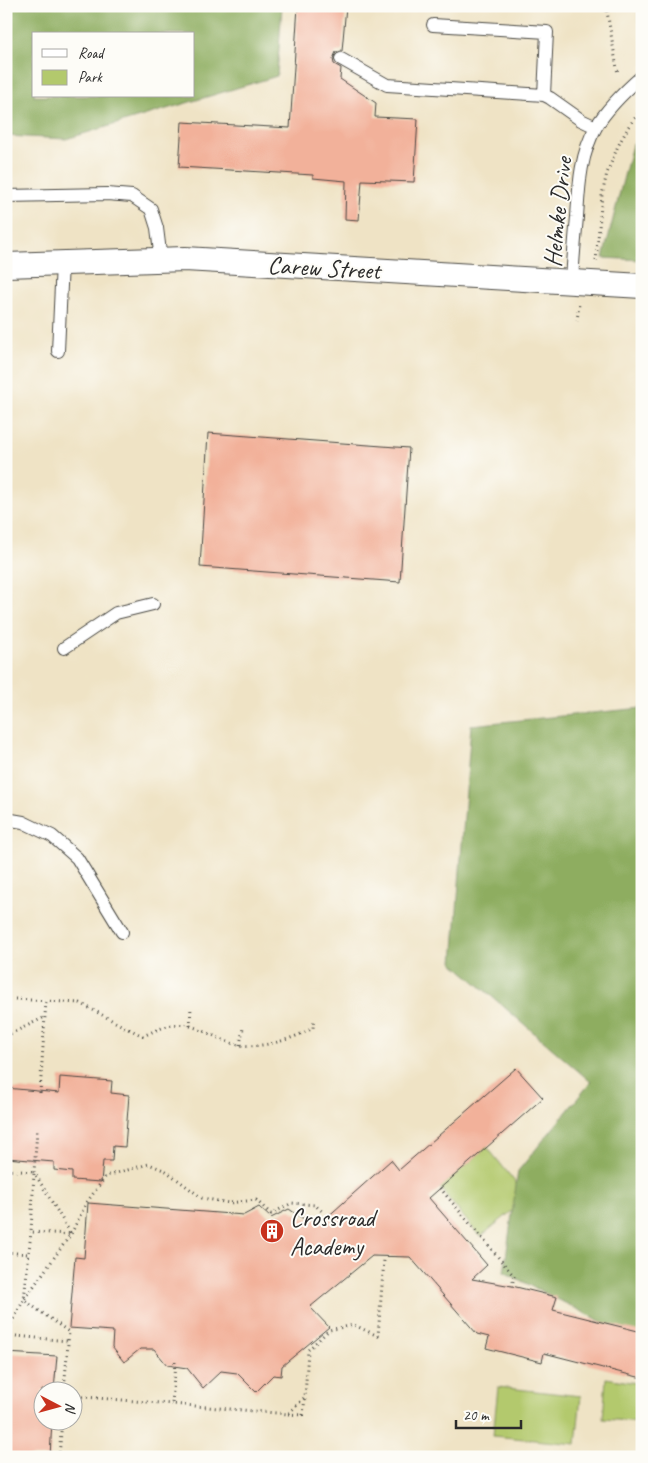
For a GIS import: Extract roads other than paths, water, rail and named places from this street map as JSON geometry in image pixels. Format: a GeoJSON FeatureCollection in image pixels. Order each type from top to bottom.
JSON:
{"type":"FeatureCollection","features":[{"type":"Feature","properties":{"kind":"street","name":"Carew Street"},"geometry":{"type":"LineString","coordinates":[[6,265],[195,260],[642,286]]}},
{"type":"Feature","properties":{"kind":"lane"},"geometry":{"type":"LineString","coordinates":[[433,25],[547,32],[544,95]]}},
{"type":"Feature","properties":{"kind":"lane"},"geometry":{"type":"LineString","coordinates":[[341,59],[387,85],[544,95],[581,120],[596,127]]}},
{"type":"Feature","properties":{"kind":"lane","name":"Helmke Drive"},"geometry":{"type":"LineString","coordinates":[[576,282],[582,166],[587,148],[596,127],[610,108],[642,76]]}},
{"type":"Feature","properties":{"kind":"lane"},"geometry":{"type":"LineString","coordinates":[[6,196],[107,194],[132,196],[151,210],[157,228],[161,260]]}},
{"type":"Feature","properties":{"kind":"lane"},"geometry":{"type":"LineString","coordinates":[[58,351],[62,263]]}},
{"type":"Feature","properties":{"kind":"lane"},"geometry":{"type":"LineString","coordinates":[[64,648],[116,613],[153,604]]}},
{"type":"Feature","properties":{"kind":"lane"},"geometry":{"type":"LineString","coordinates":[[6,819],[23,822],[52,836],[77,858],[122,932]]}},
{"type":"Feature","properties":{"kind":"place","name":"Crossroad Academy"},"geometry":{"type":"Point","coordinates":[272,1231]}}]}
